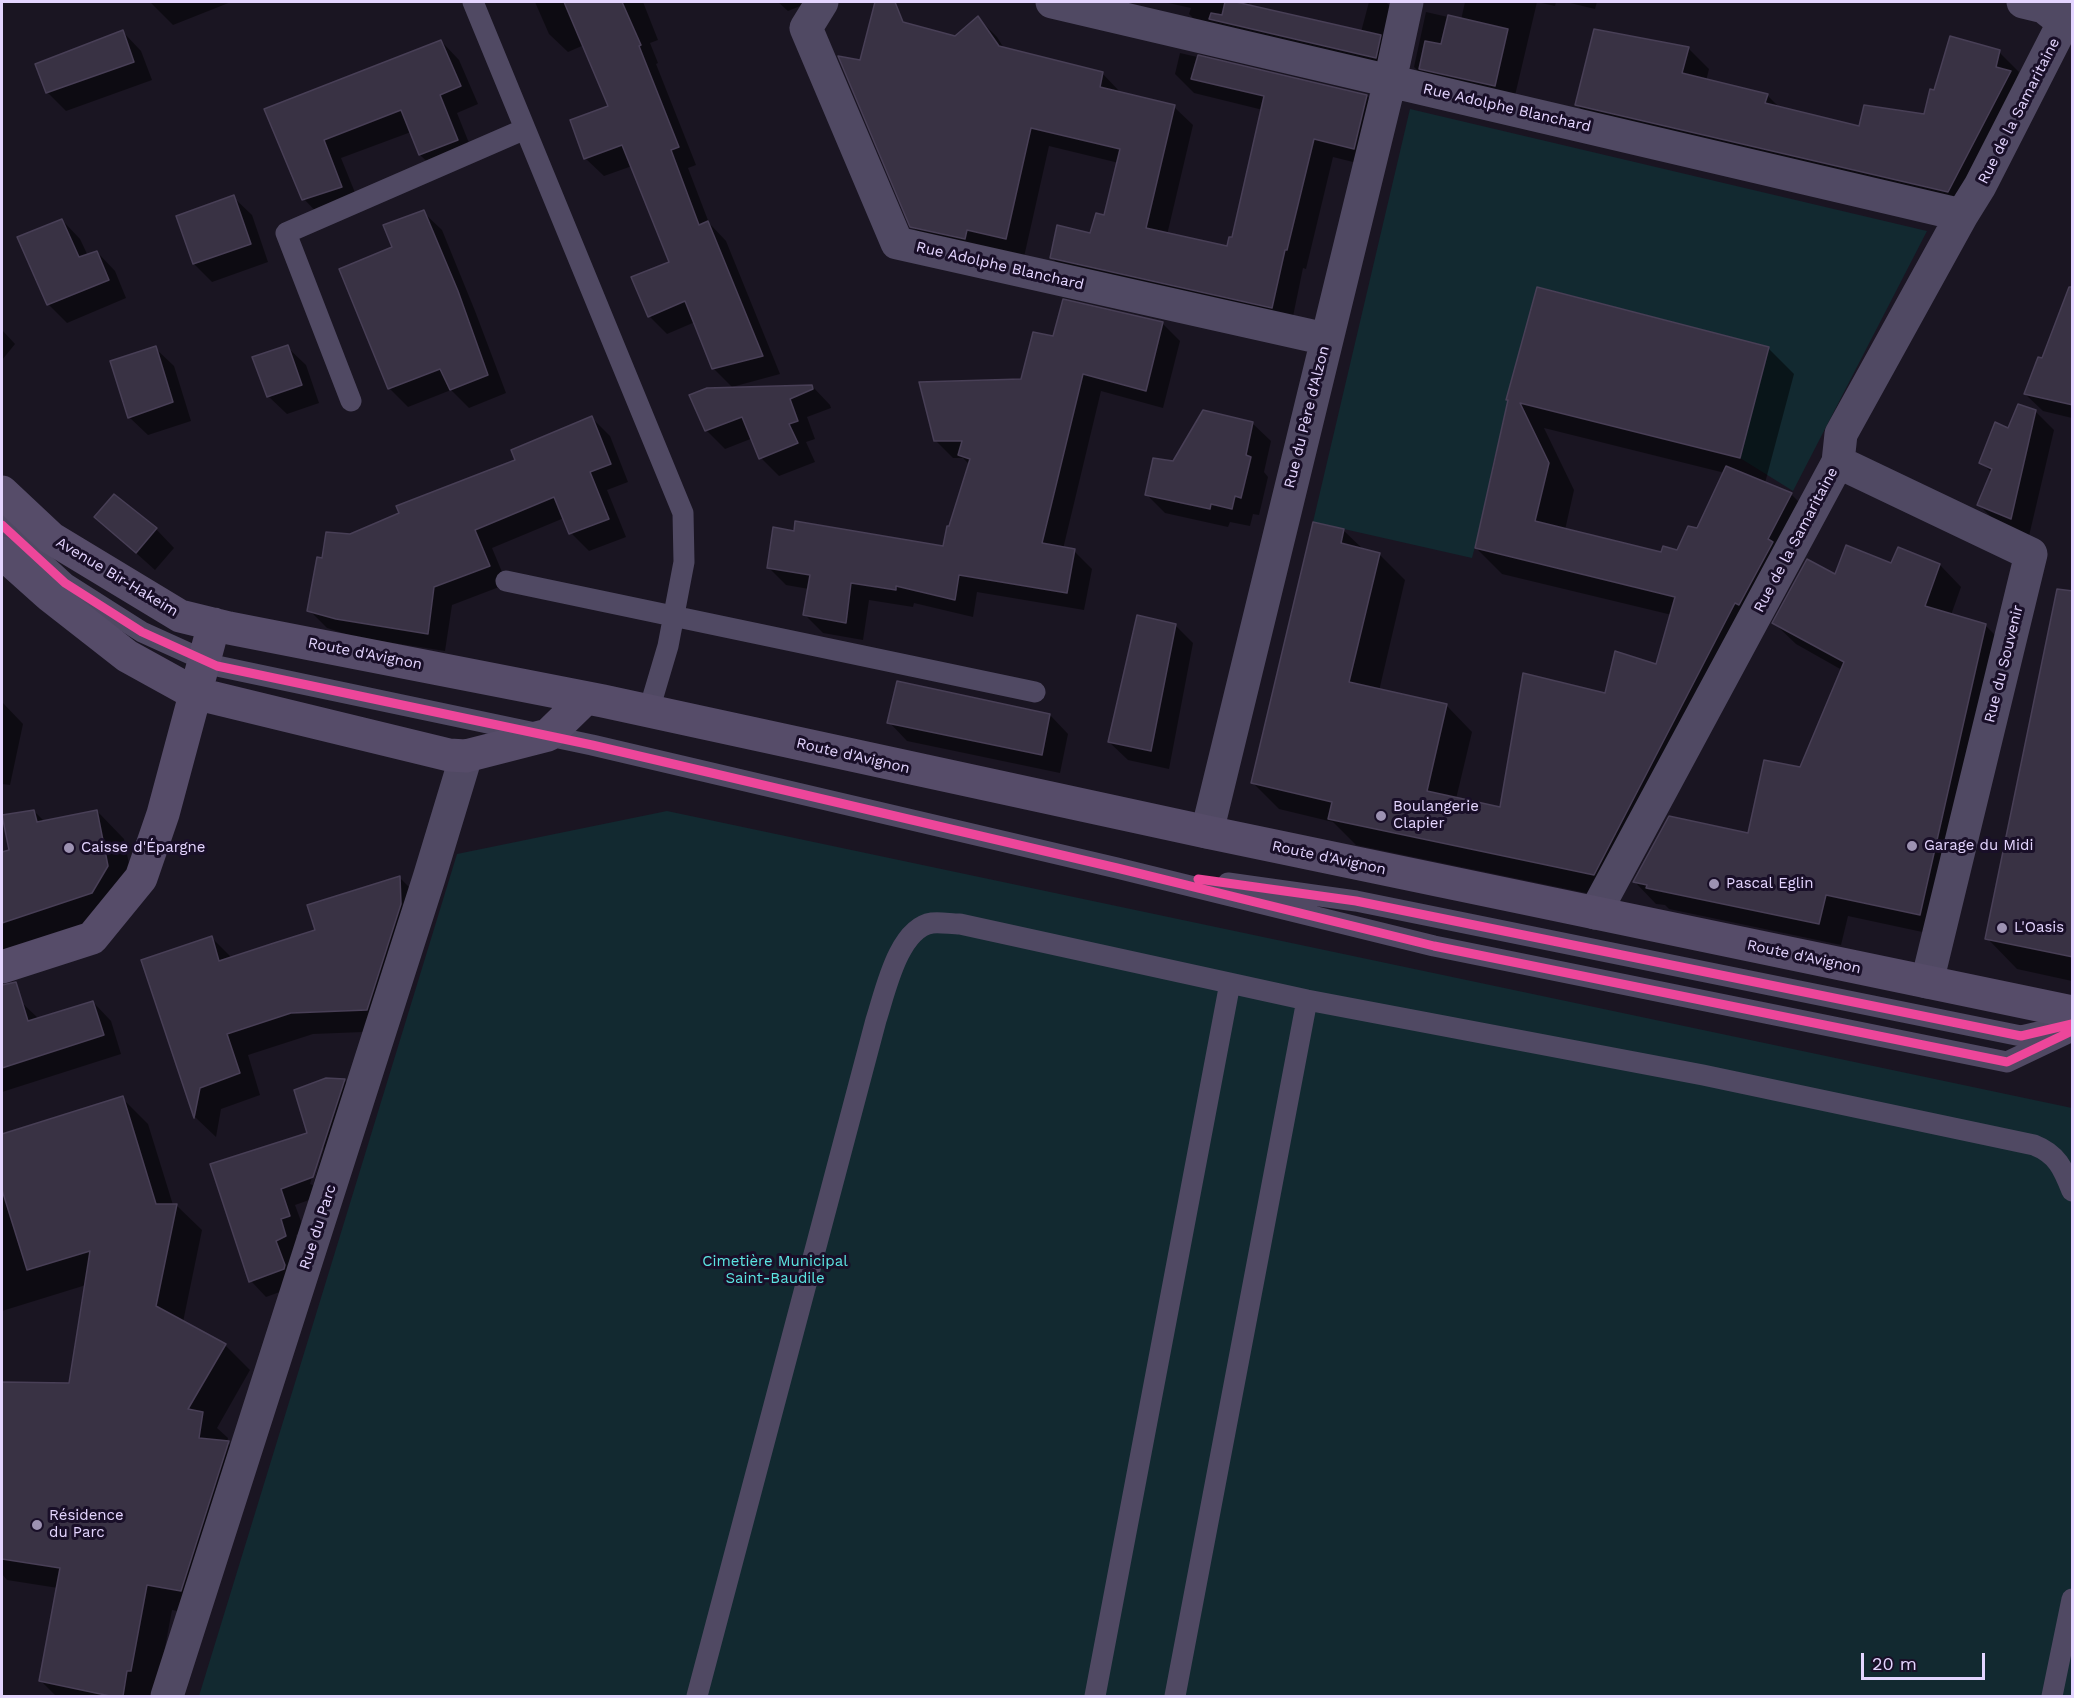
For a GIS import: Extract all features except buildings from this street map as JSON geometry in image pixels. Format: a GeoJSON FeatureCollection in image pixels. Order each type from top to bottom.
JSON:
{"type":"FeatureCollection","features":[{"type":"Feature","properties":{"kind":"main road","name":"Avenue Bir-Hakeim"},"geometry":{"type":"LineString","coordinates":[[2,492],[51,538],[180,616],[214,624]]}},
{"type":"Feature","properties":{"kind":"main road"},"geometry":{"type":"LineString","coordinates":[[2,553],[49,595],[127,656],[194,693],[449,755],[466,756],[548,735],[586,698]]}},
{"type":"Feature","properties":{"kind":"main road","name":"Route d'Avignon"},"geometry":{"type":"LineString","coordinates":[[214,624],[649,710],[1207,832],[2073,1012]]}},
{"type":"Feature","properties":{"kind":"main road"},"geometry":{"type":"LineString","coordinates":[[2,967],[92,938],[141,878],[163,814],[214,624]]}},
{"type":"Feature","properties":{"kind":"street","name":"Rue Adolphe Blanchard"},"geometry":{"type":"LineString","coordinates":[[822,2],[806,28],[897,243],[1326,339]]}},
{"type":"Feature","properties":{"kind":"street","name":"Rue Adolphe Blanchard"},"geometry":{"type":"LineString","coordinates":[[1052,2],[1962,214]]}},
{"type":"Feature","properties":{"kind":"street","name":"Rue du Père d'Alzon"},"geometry":{"type":"LineString","coordinates":[[1207,832],[1390,81],[1407,2]]}},
{"type":"Feature","properties":{"kind":"street"},"geometry":{"type":"LineString","coordinates":[[2023,2],[2044,7],[2070,18]]}},
{"type":"Feature","properties":{"kind":"street","name":"Rue de la Samaritaine"},"geometry":{"type":"LineString","coordinates":[[1595,913],[1838,462],[1841,434],[1962,214],[1980,186],[2070,18]]}},
{"type":"Feature","properties":{"kind":"street","name":"Rue du Souvenir"},"geometry":{"type":"LineString","coordinates":[[1838,462],[2031,554],[1927,982]]}},
{"type":"Feature","properties":{"kind":"street","name":"Rue du Parc"},"geometry":{"type":"LineString","coordinates":[[167,1696],[426,889],[466,756]]}},
{"type":"Feature","properties":{"kind":"lane"},"geometry":{"type":"LineString","coordinates":[[473,2],[683,513],[684,562],[668,646],[649,710]]}},
{"type":"Feature","properties":{"kind":"lane"},"geometry":{"type":"LineString","coordinates":[[351,401],[286,233],[525,129]]}},
{"type":"Feature","properties":{"kind":"lane"},"geometry":{"type":"LineString","coordinates":[[2,525],[65,583],[142,632],[217,666],[548,735],[1117,868],[1434,946],[2007,1062],[2073,1031]]}},
{"type":"Feature","properties":{"kind":"lane"},"geometry":{"type":"LineString","coordinates":[[51,538],[65,583]]}},
{"type":"Feature","properties":{"kind":"lane"},"geometry":{"type":"LineString","coordinates":[[506,581],[1035,692]]}},
{"type":"Feature","properties":{"kind":"lane"},"geometry":{"type":"LineString","coordinates":[[1117,868],[1356,901],[2022,1036],[2073,1024]]}},
{"type":"Feature","properties":{"kind":"lane"},"geometry":{"type":"LineString","coordinates":[[697,1696],[876,1020],[906,939],[919,927],[932,923],[960,924],[1307,1000],[1692,1073],[2034,1145],[2049,1151],[2061,1166],[2073,1191]]}},
{"type":"Feature","properties":{"kind":"lane"},"geometry":{"type":"LineString","coordinates":[[1095,1696],[1230,983]]}},
{"type":"Feature","properties":{"kind":"lane"},"geometry":{"type":"LineString","coordinates":[[1175,1696],[1307,1000]]}},
{"type":"Feature","properties":{"kind":"lane"},"geometry":{"type":"LineString","coordinates":[[2052,1696],[2073,1599]]}},
{"type":"Feature","properties":{"kind":"green space"},"geometry":{"type":"Polygon","coordinates":[[[1410,109],[1927,231],[1793,491],[1740,458],[1769,347],[1538,287],[1493,464],[1472,558],[1313,522],[1410,109]]]}},
{"type":"Feature","properties":{"kind":"green space","name":"Cimetière Municipal Saint-Baudile"},"geometry":{"type":"Polygon","coordinates":[[[667,811],[2072,1108],[2072,1696],[199,1696],[457,854],[667,811]]]}},
{"type":"Feature","properties":{"kind":"cycle path"},"geometry":{"type":"LineString","coordinates":[[2,525],[65,583],[142,632],[217,666],[592,745],[1117,868],[1434,946],[2007,1062],[2072,1031]]}},
{"type":"Feature","properties":{"kind":"cycle path"},"geometry":{"type":"LineString","coordinates":[[1198,879],[1356,901],[2021,1036],[2072,1024]]}},
{"type":"Feature","properties":{"kind":"place","name":"Boulangerie Clapier"},"geometry":{"type":"Point","coordinates":[1381,816]}},
{"type":"Feature","properties":{"kind":"place","name":"Garage du Midi"},"geometry":{"type":"Point","coordinates":[1912,846]}},
{"type":"Feature","properties":{"kind":"place","name":"Caisse d'Épargne"},"geometry":{"type":"Point","coordinates":[69,848]}},
{"type":"Feature","properties":{"kind":"place","name":"Pascal Eglin"},"geometry":{"type":"Point","coordinates":[1714,884]}},
{"type":"Feature","properties":{"kind":"place","name":"L'Oasis"},"geometry":{"type":"Point","coordinates":[2002,928]}},
{"type":"Feature","properties":{"kind":"place","name":"Résidence du Parc"},"geometry":{"type":"Point","coordinates":[37,1525]}}]}
